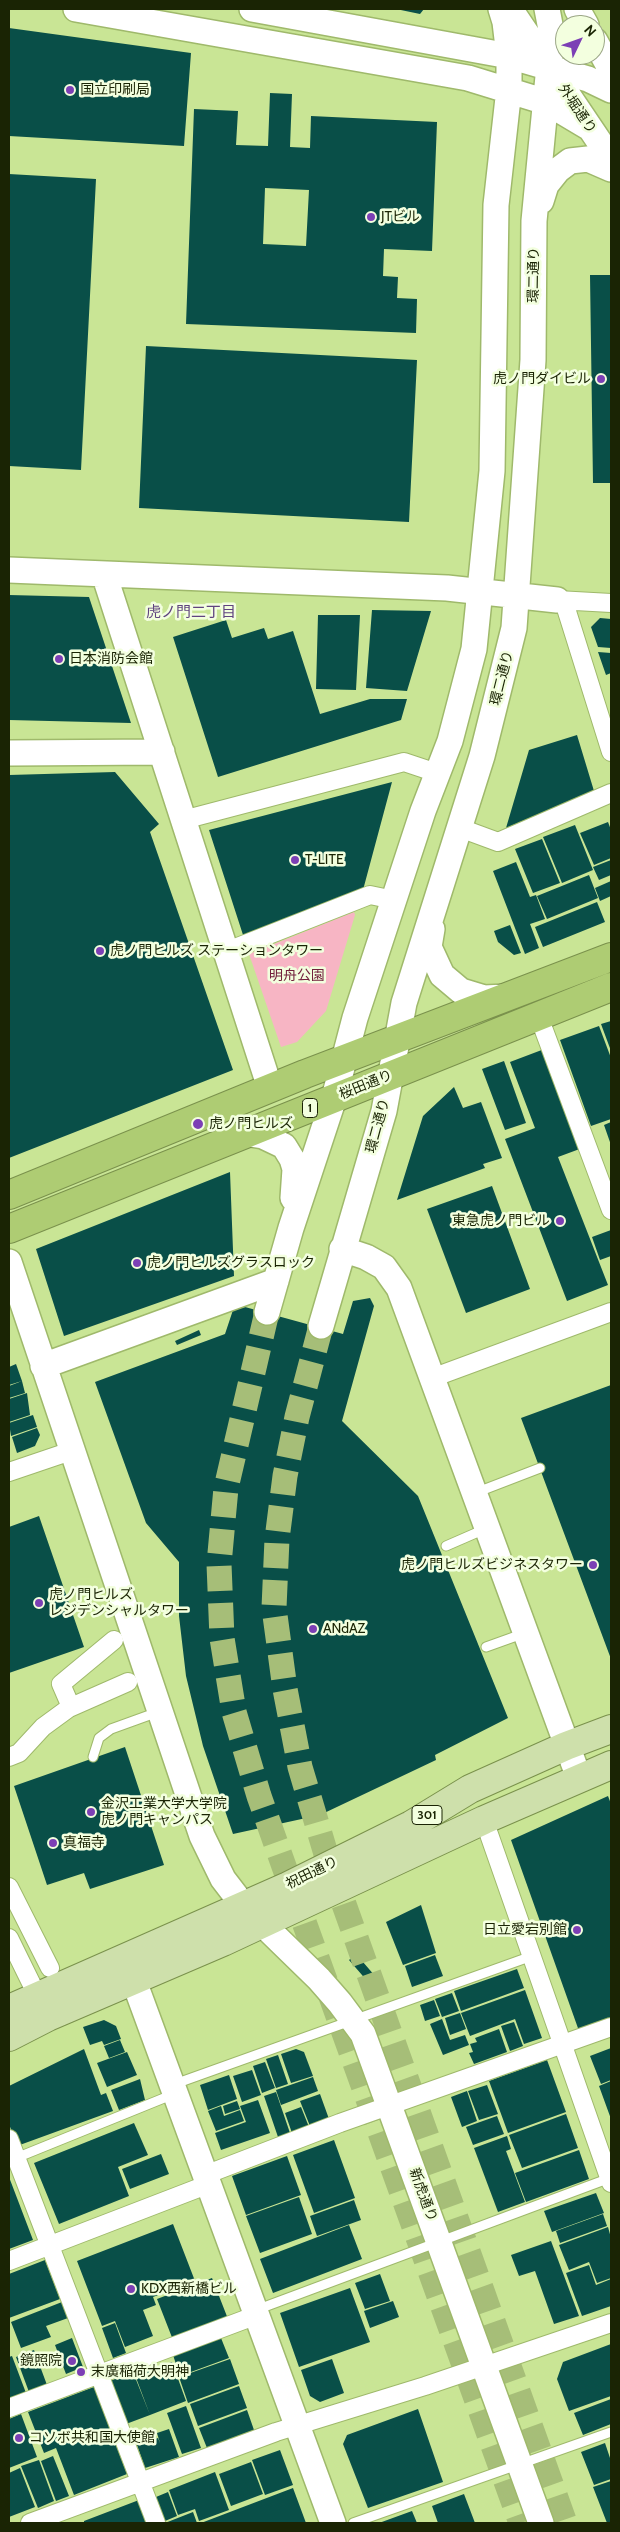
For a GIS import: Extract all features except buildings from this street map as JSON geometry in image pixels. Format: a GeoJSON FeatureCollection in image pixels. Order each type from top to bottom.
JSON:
{"type":"FeatureCollection","features":[{"type":"Feature","properties":{"kind":"highway"},"geometry":{"type":"LineString","coordinates":[[9,1195],[270,1088],[611,957]]}},
{"type":"Feature","properties":{"kind":"highway","name":"桜田通り"},"geometry":{"type":"LineString","coordinates":[[9,1228],[611,987]]}},
{"type":"Feature","properties":{"kind":"main road","name":"祝田通り"},"geometry":{"type":"LineString","coordinates":[[9,2037],[243,1905],[411,1825],[470,1789],[611,1728]]}},
{"type":"Feature","properties":{"kind":"main road","name":"祝田通り"},"geometry":{"type":"LineString","coordinates":[[9,2009],[37,1995],[130,1969],[261,1924],[484,1820],[611,1765]]}},
{"type":"Feature","properties":{"kind":"street"},"geometry":{"type":"LineString","coordinates":[[81,9],[468,78],[509,89],[546,102],[588,126]]}},
{"type":"Feature","properties":{"kind":"street"},"geometry":{"type":"LineString","coordinates":[[252,9],[509,56],[588,79],[611,90]]}},
{"type":"Feature","properties":{"kind":"street"},"geometry":{"type":"LineString","coordinates":[[462,48],[480,43],[492,32],[500,21],[500,9]]}},
{"type":"Feature","properties":{"kind":"street"},"geometry":{"type":"LineString","coordinates":[[267,1312],[291,1228],[334,1098],[355,1018],[437,773],[450,741],[474,649],[492,471],[496,205],[509,89],[509,56],[500,9]]}},
{"type":"Feature","properties":{"kind":"street","name":"外堀通り"},"geometry":{"type":"LineString","coordinates":[[510,9],[611,159]]}},
{"type":"Feature","properties":{"kind":"street","name":"環二通り"},"geometry":{"type":"LineString","coordinates":[[321,1326],[384,1111],[404,1004],[439,889],[460,828],[489,729],[514,628],[518,596],[533,360],[534,221],[552,35],[547,9]]}},
{"type":"Feature","properties":{"kind":"street"},"geometry":{"type":"LineString","coordinates":[[534,221],[546,185],[558,170],[570,161],[588,159],[611,168]]}},
{"type":"Feature","properties":{"kind":"street"},"geometry":{"type":"LineString","coordinates":[[9,570],[447,588],[560,601],[611,603]]}},
{"type":"Feature","properties":{"kind":"street"},"geometry":{"type":"LineString","coordinates":[[104,574],[270,1088]]}},
{"type":"Feature","properties":{"kind":"street"},"geometry":{"type":"LineString","coordinates":[[560,601],[611,752]]}},
{"type":"Feature","properties":{"kind":"street"},"geometry":{"type":"LineString","coordinates":[[9,753],[162,752]]}},
{"type":"Feature","properties":{"kind":"street"},"geometry":{"type":"LineString","coordinates":[[183,820],[404,762],[437,773]]}},
{"type":"Feature","properties":{"kind":"street"},"geometry":{"type":"LineString","coordinates":[[460,828],[498,842],[611,793]]}},
{"type":"Feature","properties":{"kind":"street"},"geometry":{"type":"LineString","coordinates":[[439,889],[429,947],[442,975],[460,991],[484,998],[506,997]]}},
{"type":"Feature","properties":{"kind":"street"},"geometry":{"type":"LineString","coordinates":[[226,952],[370,895],[394,900]]}},
{"type":"Feature","properties":{"kind":"street"},"geometry":{"type":"LineString","coordinates":[[539,1016],[611,1210]]}},
{"type":"Feature","properties":{"kind":"street"},"geometry":{"type":"LineString","coordinates":[[244,1133],[278,1142],[292,1158],[294,1169],[291,1228]]}},
{"type":"Feature","properties":{"kind":"street"},"geometry":{"type":"LineString","coordinates":[[342,1249],[366,1257],[384,1267],[399,1288],[579,1778]]}},
{"type":"Feature","properties":{"kind":"street","name":"新虎通り"},"geometry":{"type":"LineString","coordinates":[[9,1262],[158,1712],[202,1836],[223,1879],[243,1905],[319,1979],[355,2021],[369,2047],[541,2523]]}},
{"type":"Feature","properties":{"kind":"street"},"geometry":{"type":"LineString","coordinates":[[43,1366],[276,1281]]}},
{"type":"Feature","properties":{"kind":"street"},"geometry":{"type":"LineString","coordinates":[[432,1378],[611,1312]]}},
{"type":"Feature","properties":{"kind":"street"},"geometry":{"type":"LineString","coordinates":[[9,1472],[71,1451]]}},
{"type":"Feature","properties":{"kind":"street"},"geometry":{"type":"LineString","coordinates":[[71,1707],[60,1684],[114,1640]]}},
{"type":"Feature","properties":{"kind":"street"},"geometry":{"type":"LineString","coordinates":[[9,1757],[19,1753],[43,1726],[71,1707],[128,1682]]}},
{"type":"Feature","properties":{"kind":"street"},"geometry":{"type":"LineString","coordinates":[[484,1820],[610,2176]]}},
{"type":"Feature","properties":{"kind":"street"},"geometry":{"type":"LineString","coordinates":[[9,1887],[50,1968]]}},
{"type":"Feature","properties":{"kind":"street"},"geometry":{"type":"LineString","coordinates":[[9,1938],[37,1995]]}},
{"type":"Feature","properties":{"kind":"street"},"geometry":{"type":"LineString","coordinates":[[130,1969],[333,2523]]}},
{"type":"Feature","properties":{"kind":"street"},"geometry":{"type":"LineString","coordinates":[[9,2261],[391,2106],[611,2027]]}},
{"type":"Feature","properties":{"kind":"street"},"geometry":{"type":"LineString","coordinates":[[9,2138],[156,2523]]}},
{"type":"Feature","properties":{"kind":"street"},"geometry":{"type":"LineString","coordinates":[[9,2408],[101,2375],[256,2313]]}},
{"type":"Feature","properties":{"kind":"street"},"geometry":{"type":"LineString","coordinates":[[30,2523],[276,2432],[298,2427],[611,2323]]}},
{"type":"Feature","properties":{"kind":"lane"},"geometry":{"type":"LineString","coordinates":[[474,1493],[540,1468]]}},
{"type":"Feature","properties":{"kind":"lane"},"geometry":{"type":"LineString","coordinates":[[446,1546],[487,1528]]}},
{"type":"Feature","properties":{"kind":"lane"},"geometry":{"type":"LineString","coordinates":[[486,1648],[525,1633]]}},
{"type":"Feature","properties":{"kind":"lane"},"geometry":{"type":"LineString","coordinates":[[93,1757],[99,1738],[111,1729],[158,1712]]}},
{"type":"Feature","properties":{"kind":"lane"},"geometry":{"type":"LineString","coordinates":[[16,2158],[174,2089],[532,1956]]}},
{"type":"Feature","properties":{"kind":"lane"},"geometry":{"type":"LineString","coordinates":[[256,2313],[610,2176]]}},
{"type":"Feature","properties":{"kind":"lane"},"geometry":{"type":"LineString","coordinates":[[354,2523],[611,2432]]}},
{"type":"Feature","properties":{"kind":"green space","name":"明舟公園"},"geometry":{"type":"Polygon","coordinates":[[[354,912],[355,915],[326,1011],[297,1042],[281,1047],[249,954],[354,912]]]}},
{"type":"Feature","properties":{"kind":"tunnel"},"geometry":{"type":"LineString","coordinates":[[267,1312],[226,1488],[219,1564],[222,1638],[234,1712],[259,1796],[521,2523]]}},
{"type":"Feature","properties":{"kind":"tunnel"},"geometry":{"type":"LineString","coordinates":[[321,1326],[297,1417],[285,1476],[277,1539],[274,1608],[285,1689],[300,1767],[326,1854],[565,2523]]}},
{"type":"Feature","properties":{"kind":"place","name":"国立印刷局"},"geometry":{"type":"Point","coordinates":[70,90]}},
{"type":"Feature","properties":{"kind":"place","name":"JTビル"},"geometry":{"type":"Point","coordinates":[371,217]}},
{"type":"Feature","properties":{"kind":"place","name":"虎ノ門ダイビル"},"geometry":{"type":"Point","coordinates":[601,379]}},
{"type":"Feature","properties":{"kind":"place","name":"日本消防会館"},"geometry":{"type":"Point","coordinates":[59,659]}},
{"type":"Feature","properties":{"kind":"place","name":"T-LITE"},"geometry":{"type":"Point","coordinates":[295,860]}},
{"type":"Feature","properties":{"kind":"place","name":"虎ノ門ヒルズ ステーションタワー"},"geometry":{"type":"Point","coordinates":[100,951]}},
{"type":"Feature","properties":{"kind":"place","name":"虎ノ門ヒルズ"},"geometry":{"type":"Point","coordinates":[198,1124]}},
{"type":"Feature","properties":{"kind":"place","name":"東急虎ノ門ビル"},"geometry":{"type":"Point","coordinates":[560,1221]}},
{"type":"Feature","properties":{"kind":"place","name":"虎ノ門ヒルズグラスロック"},"geometry":{"type":"Point","coordinates":[137,1263]}},
{"type":"Feature","properties":{"kind":"place","name":"虎ノ門ヒルズビジネスタワー"},"geometry":{"type":"Point","coordinates":[593,1565]}},
{"type":"Feature","properties":{"kind":"place","name":"虎ノ門ヒルズ レジデンシャルタワー"},"geometry":{"type":"Point","coordinates":[39,1603]}},
{"type":"Feature","properties":{"kind":"place","name":"ANdAZ"},"geometry":{"type":"Point","coordinates":[313,1629]}},
{"type":"Feature","properties":{"kind":"place","name":"金沢工業大学大学院 虎ノ門キャンパス"},"geometry":{"type":"Point","coordinates":[91,1812]}},
{"type":"Feature","properties":{"kind":"place","name":"真福寺"},"geometry":{"type":"Point","coordinates":[53,1843]}},
{"type":"Feature","properties":{"kind":"place","name":"日立愛宕別館"},"geometry":{"type":"Point","coordinates":[577,1930]}},
{"type":"Feature","properties":{"kind":"place","name":"KDX西新橋ビル"},"geometry":{"type":"Point","coordinates":[131,2289]}},
{"type":"Feature","properties":{"kind":"place","name":"鏡照院"},"geometry":{"type":"Point","coordinates":[72,2361]}},
{"type":"Feature","properties":{"kind":"place","name":"末廣稲荷大明神"},"geometry":{"type":"Point","coordinates":[81,2372]}},
{"type":"Feature","properties":{"kind":"place","name":"コソボ共和国大使館"},"geometry":{"type":"Point","coordinates":[19,2438]}},
{"type":"Feature","properties":{"kind":"district","name":"虎ノ門二丁目"},"geometry":{"type":"Point","coordinates":[191,613]}}]}
